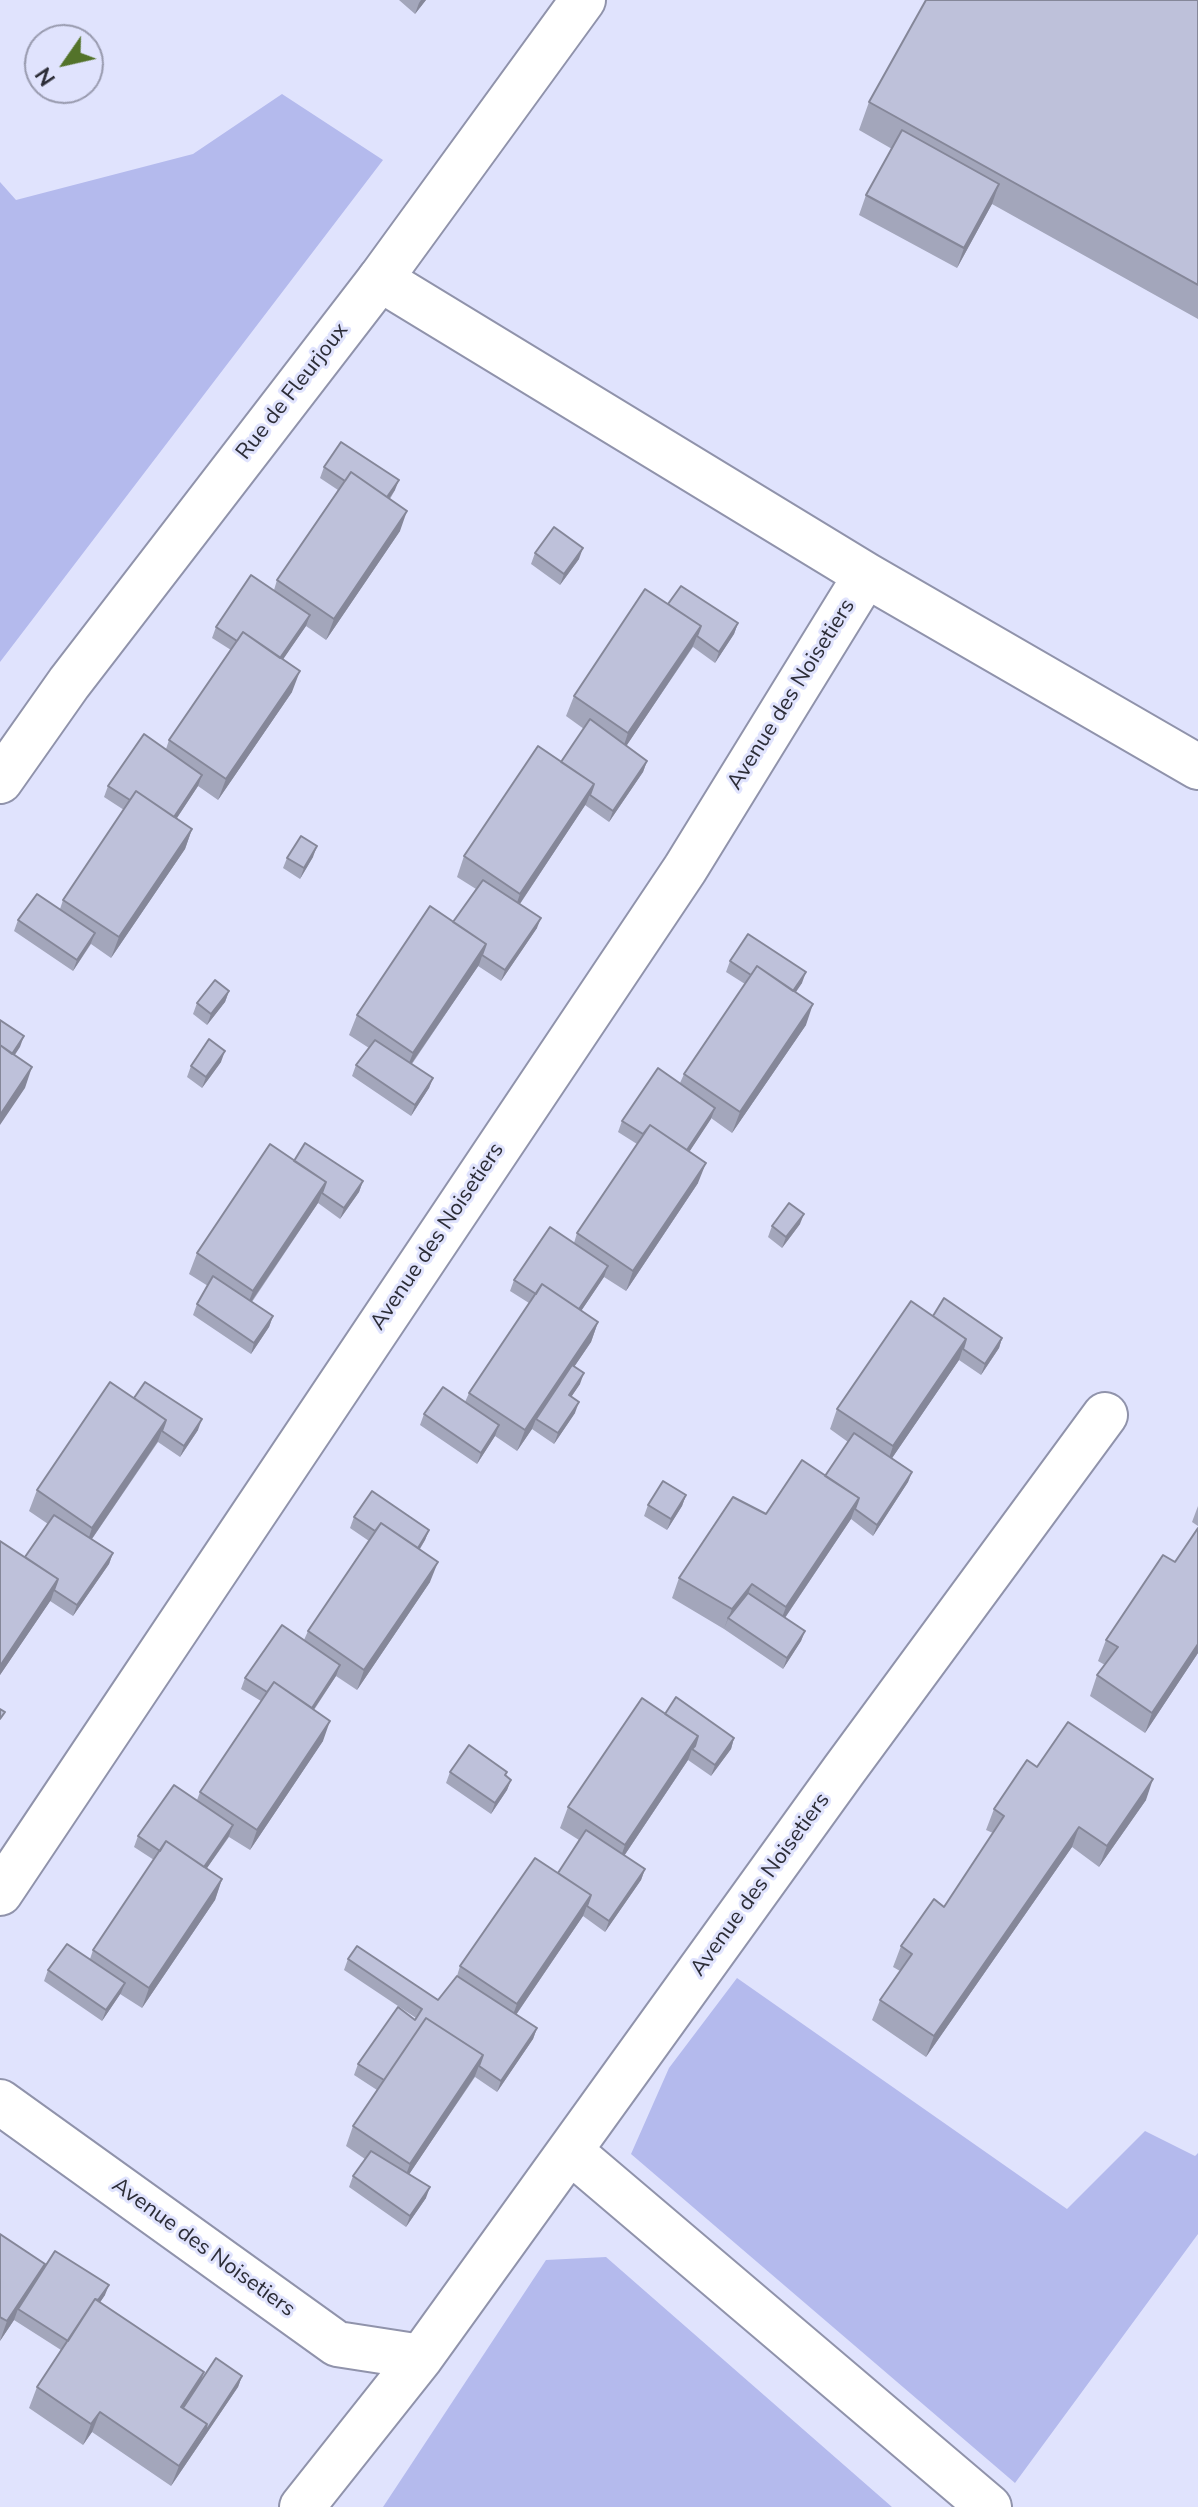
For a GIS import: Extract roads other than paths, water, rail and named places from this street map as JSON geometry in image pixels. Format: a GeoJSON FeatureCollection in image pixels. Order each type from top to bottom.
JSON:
{"type":"FeatureCollection","features":[{"type":"Feature","properties":{"kind":"street","name":"Rue de Fleurjoux"},"geometry":{"type":"LineString","coordinates":[[0,781],[78,670],[380,279],[583,0]]}},
{"type":"Feature","properties":{"kind":"street","name":"Avenue des Noisetiers"},"geometry":{"type":"LineString","coordinates":[[380,279],[866,575],[1198,767]]}},
{"type":"Feature","properties":{"kind":"street","name":"Avenue des Noisetiers"},"geometry":{"type":"LineString","coordinates":[[0,1893],[685,869],[866,575]]}},
{"type":"Feature","properties":{"kind":"street","name":"Avenue des Noisetiers"},"geometry":{"type":"LineString","coordinates":[[302,2507],[421,2357],[834,1783],[1105,1415]]}},
{"type":"Feature","properties":{"kind":"street","name":"Avenue des Noisetiers"},"geometry":{"type":"LineString","coordinates":[[0,2102],[337,2344],[421,2357]]}},
{"type":"Feature","properties":{"kind":"street"},"geometry":{"type":"LineString","coordinates":[[570,2151],[989,2507]]}}]}
